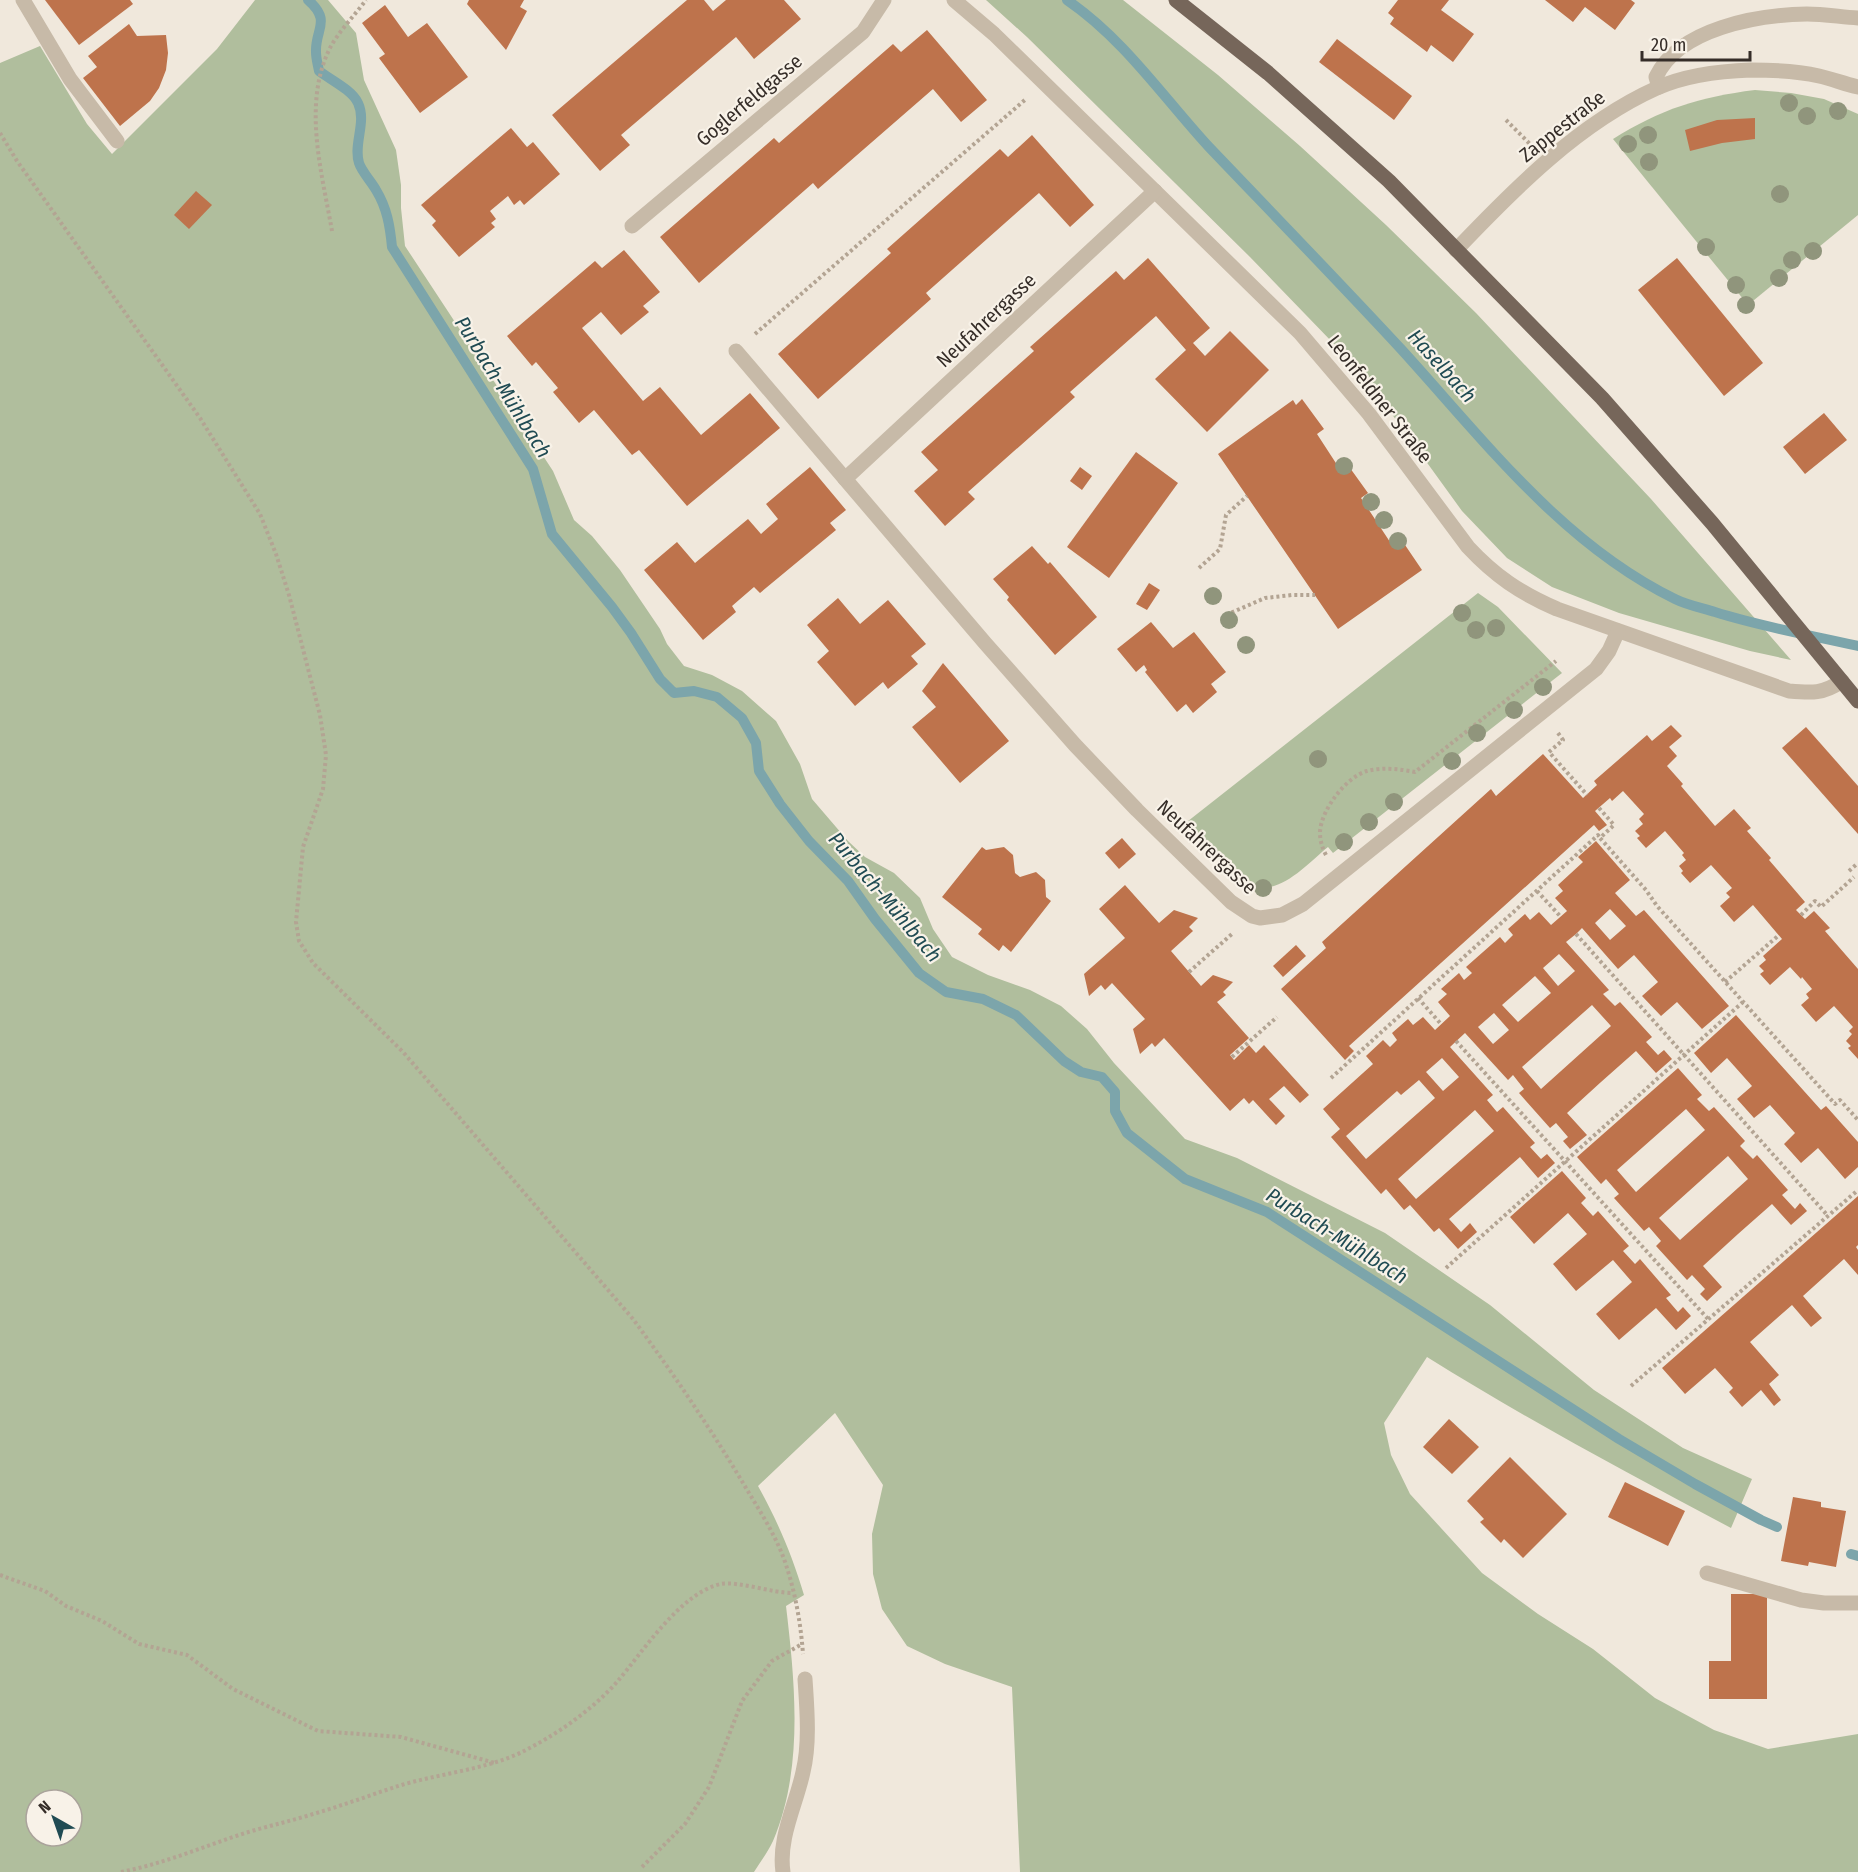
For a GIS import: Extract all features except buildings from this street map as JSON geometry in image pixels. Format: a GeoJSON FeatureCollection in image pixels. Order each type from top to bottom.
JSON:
{"type":"FeatureCollection","features":[{"type":"Feature","properties":{"kind":"main road"},"geometry":{"type":"LineString","coordinates":[[1176,0],[1268,74],[1389,181],[1607,403],[1659,461],[1858,701]]}},
{"type":"Feature","properties":{"kind":"street"},"geometry":{"type":"LineString","coordinates":[[23,0],[70,79],[117,141]]}},
{"type":"Feature","properties":{"kind":"street","name":"Goglerfeldgasse"},"geometry":{"type":"LineString","coordinates":[[632,226],[863,32],[884,0]]}},
{"type":"Feature","properties":{"kind":"street","name":"Leonfeldner Straße"},"geometry":{"type":"LineString","coordinates":[[954,0],[994,34],[1300,333],[1369,414],[1468,547],[1486,567],[1526,595],[1557,609],[1789,691],[1812,693],[1829,690],[1842,681]]}},
{"type":"Feature","properties":{"kind":"street"},"geometry":{"type":"LineString","coordinates":[[1659,87],[1656,77],[1662,65],[1679,49],[1702,36],[1735,23],[1773,16],[1808,14],[1858,18]]}},
{"type":"Feature","properties":{"kind":"street","name":"Zappestraße"},"geometry":{"type":"LineString","coordinates":[[1456,250],[1548,161],[1588,127],[1618,108],[1659,87],[1697,75],[1735,70],[1774,70],[1818,75],[1858,87]]}},
{"type":"Feature","properties":{"kind":"street","name":"Neufahrergasse"},"geometry":{"type":"LineString","coordinates":[[845,480],[1155,191]]}},
{"type":"Feature","properties":{"kind":"street","name":"Neufahrergasse"},"geometry":{"type":"LineString","coordinates":[[736,351],[1075,745],[1137,810],[1231,902],[1252,916],[1260,918],[1282,915],[1303,904],[1596,669],[1609,651],[1618,630]]}},
{"type":"Feature","properties":{"kind":"street"},"geometry":{"type":"LineString","coordinates":[[1707,1573],[1801,1600],[1858,1604]]}},
{"type":"Feature","properties":{"kind":"street"},"geometry":{"type":"LineString","coordinates":[[783,1872],[783,1842],[804,1769],[807,1708],[805,1679]]}},
{"type":"Feature","properties":{"kind":"path"},"geometry":{"type":"LineString","coordinates":[[332,231],[321,166],[316,113],[319,82],[330,48],[366,0]]}},
{"type":"Feature","properties":{"kind":"path"},"geometry":{"type":"LineString","coordinates":[[736,351],[1029,97]]}},
{"type":"Feature","properties":{"kind":"path"},"geometry":{"type":"LineString","coordinates":[[0,133],[17,161],[200,418],[260,514],[276,554],[289,594],[320,715],[326,754],[323,789],[303,847],[296,922],[299,941],[314,963],[403,1052],[633,1319],[729,1457],[775,1539],[787,1567],[802,1644],[805,1679]]}},
{"type":"Feature","properties":{"kind":"path"},"geometry":{"type":"LineString","coordinates":[[1199,568],[1220,549],[1226,515],[1247,496]]}},
{"type":"Feature","properties":{"kind":"path"},"geometry":{"type":"LineString","coordinates":[[1226,615],[1265,598],[1315,595]]}},
{"type":"Feature","properties":{"kind":"path"},"geometry":{"type":"LineString","coordinates":[[1326,855],[1321,845],[1320,831],[1323,816],[1349,782],[1365,771],[1400,769],[1415,772],[1556,661]]}},
{"type":"Feature","properties":{"kind":"path"},"geometry":{"type":"LineString","coordinates":[[1555,730],[1563,740],[1549,752],[1587,795]]}},
{"type":"Feature","properties":{"kind":"path"},"geometry":{"type":"LineString","coordinates":[[1599,808],[1614,825],[1600,838]]}},
{"type":"Feature","properties":{"kind":"path"},"geometry":{"type":"LineString","coordinates":[[1331,1078],[1598,835],[1725,982],[1835,1104],[1840,1100],[1858,1120]]}},
{"type":"Feature","properties":{"kind":"path"},"geometry":{"type":"LineString","coordinates":[[1849,871],[1858,863]]}},
{"type":"Feature","properties":{"kind":"path"},"geometry":{"type":"LineString","coordinates":[[1801,915],[1815,902],[1821,907],[1854,877]]}},
{"type":"Feature","properties":{"kind":"path"},"geometry":{"type":"LineString","coordinates":[[1537,891],[1561,917]]}},
{"type":"Feature","properties":{"kind":"path"},"geometry":{"type":"LineString","coordinates":[[1189,972],[1236,931]]}},
{"type":"Feature","properties":{"kind":"path"},"geometry":{"type":"LineString","coordinates":[[1576,934],[1828,1216]]}},
{"type":"Feature","properties":{"kind":"path"},"geometry":{"type":"LineString","coordinates":[[1725,982],[1779,935]]}},
{"type":"Feature","properties":{"kind":"path"},"geometry":{"type":"LineString","coordinates":[[1418,998],[1441,1024]]}},
{"type":"Feature","properties":{"kind":"path"},"geometry":{"type":"LineString","coordinates":[[1446,1268],[1743,1002]]}},
{"type":"Feature","properties":{"kind":"path"},"geometry":{"type":"LineString","coordinates":[[1232,1057],[1277,1017]]}},
{"type":"Feature","properties":{"kind":"path"},"geometry":{"type":"LineString","coordinates":[[1456,1041],[1708,1319]]}},
{"type":"Feature","properties":{"kind":"path"},"geometry":{"type":"LineString","coordinates":[[1630,1386],[1858,1190]]}},
{"type":"Feature","properties":{"kind":"path"},"geometry":{"type":"LineString","coordinates":[[0,1575],[45,1591],[66,1606],[102,1621],[139,1644],[187,1655],[233,1689],[318,1731],[401,1737],[495,1763]]}},
{"type":"Feature","properties":{"kind":"path"},"geometry":{"type":"LineString","coordinates":[[122,1872],[413,1782],[495,1763],[548,1737],[594,1704],[616,1683],[668,1620],[703,1592],[722,1584],[739,1584],[777,1593],[793,1593]]}},
{"type":"Feature","properties":{"kind":"path"},"geometry":{"type":"LineString","coordinates":[[642,1867],[685,1824],[709,1787],[742,1701],[772,1661],[802,1644]]}},
{"type":"Feature","properties":{"kind":"green space"},"geometry":{"type":"Polygon","coordinates":[[[255,0],[328,0],[356,33],[364,80],[396,150],[405,246],[553,471],[574,520],[592,536],[620,570],[660,629],[667,644],[684,666],[712,675],[742,691],[776,721],[800,764],[812,799],[865,857],[894,873],[920,898],[933,929],[952,957],[988,975],[1030,990],[1061,1006],[1087,1029],[1114,1063],[1185,1139],[1237,1158],[1385,1233],[1490,1305],[1594,1390],[1683,1448],[1752,1479],[1731,1528],[1540,1424],[1427,1357],[1384,1423],[1391,1455],[1410,1494],[1482,1573],[1538,1614],[1593,1649],[1655,1698],[1714,1730],[1768,1749],[1858,1734],[1858,1872],[1020,1872],[1012,1687],[945,1664],[907,1646],[882,1609],[873,1574],[872,1534],[883,1485],[835,1413],[758,1486],[784,1539],[804,1595],[786,1606],[794,1695],[793,1755],[789,1784],[783,1813],[773,1841],[754,1872],[0,1872],[0,63],[40,46],[87,124],[112,154],[217,49],[255,0]]]}},
{"type":"Feature","properties":{"kind":"green space"},"geometry":{"type":"Polygon","coordinates":[[[986,0],[1123,0],[1218,75],[1386,225],[1476,313],[1651,499],[1791,660],[1750,651],[1619,613],[1552,587],[1507,558],[1462,511],[1386,406],[1334,344],[1250,257],[1027,37],[986,0]]]}},
{"type":"Feature","properties":{"kind":"green space"},"geometry":{"type":"Polygon","coordinates":[[[1755,90],[1824,99],[1858,114],[1858,215],[1748,305],[1613,139],[1664,112],[1681,106],[1716,96],[1755,90]]]}},
{"type":"Feature","properties":{"kind":"green space"},"geometry":{"type":"Polygon","coordinates":[[[1478,593],[1498,607],[1562,673],[1333,853],[1328,847],[1283,883],[1262,888],[1251,886],[1183,825],[1478,593]]]}},
{"type":"Feature","properties":{"kind":"waterway","name":"Purbach-Mühlbach"},"geometry":{"type":"LineString","coordinates":[[308,0],[315,7],[321,20],[316,44],[319,71],[346,90],[358,103],[361,118],[359,163],[383,204],[392,247],[533,469],[552,534],[612,607],[660,679],[674,693],[694,691],[717,697],[742,718],[756,743],[759,771],[780,804],[809,841],[848,881],[875,919],[919,973],[946,992],[983,999],[1016,1015],[1064,1061],[1081,1072],[1102,1077],[1115,1092],[1115,1111],[1127,1133],[1185,1179],[1267,1212],[1619,1439],[1695,1484],[1777,1527]]}},
{"type":"Feature","properties":{"kind":"waterway","name":"Haselbach"},"geometry":{"type":"LineString","coordinates":[[1067,0],[1088,15],[1125,50],[1209,147],[1401,349],[1494,454],[1527,488],[1596,550],[1634,576],[1684,603],[1750,622],[1858,646]]}},
{"type":"Feature","properties":{"kind":"waterway","name":"Purbach-Mühlbach"},"geometry":{"type":"LineString","coordinates":[[1851,1554],[1858,1556]]}}]}
